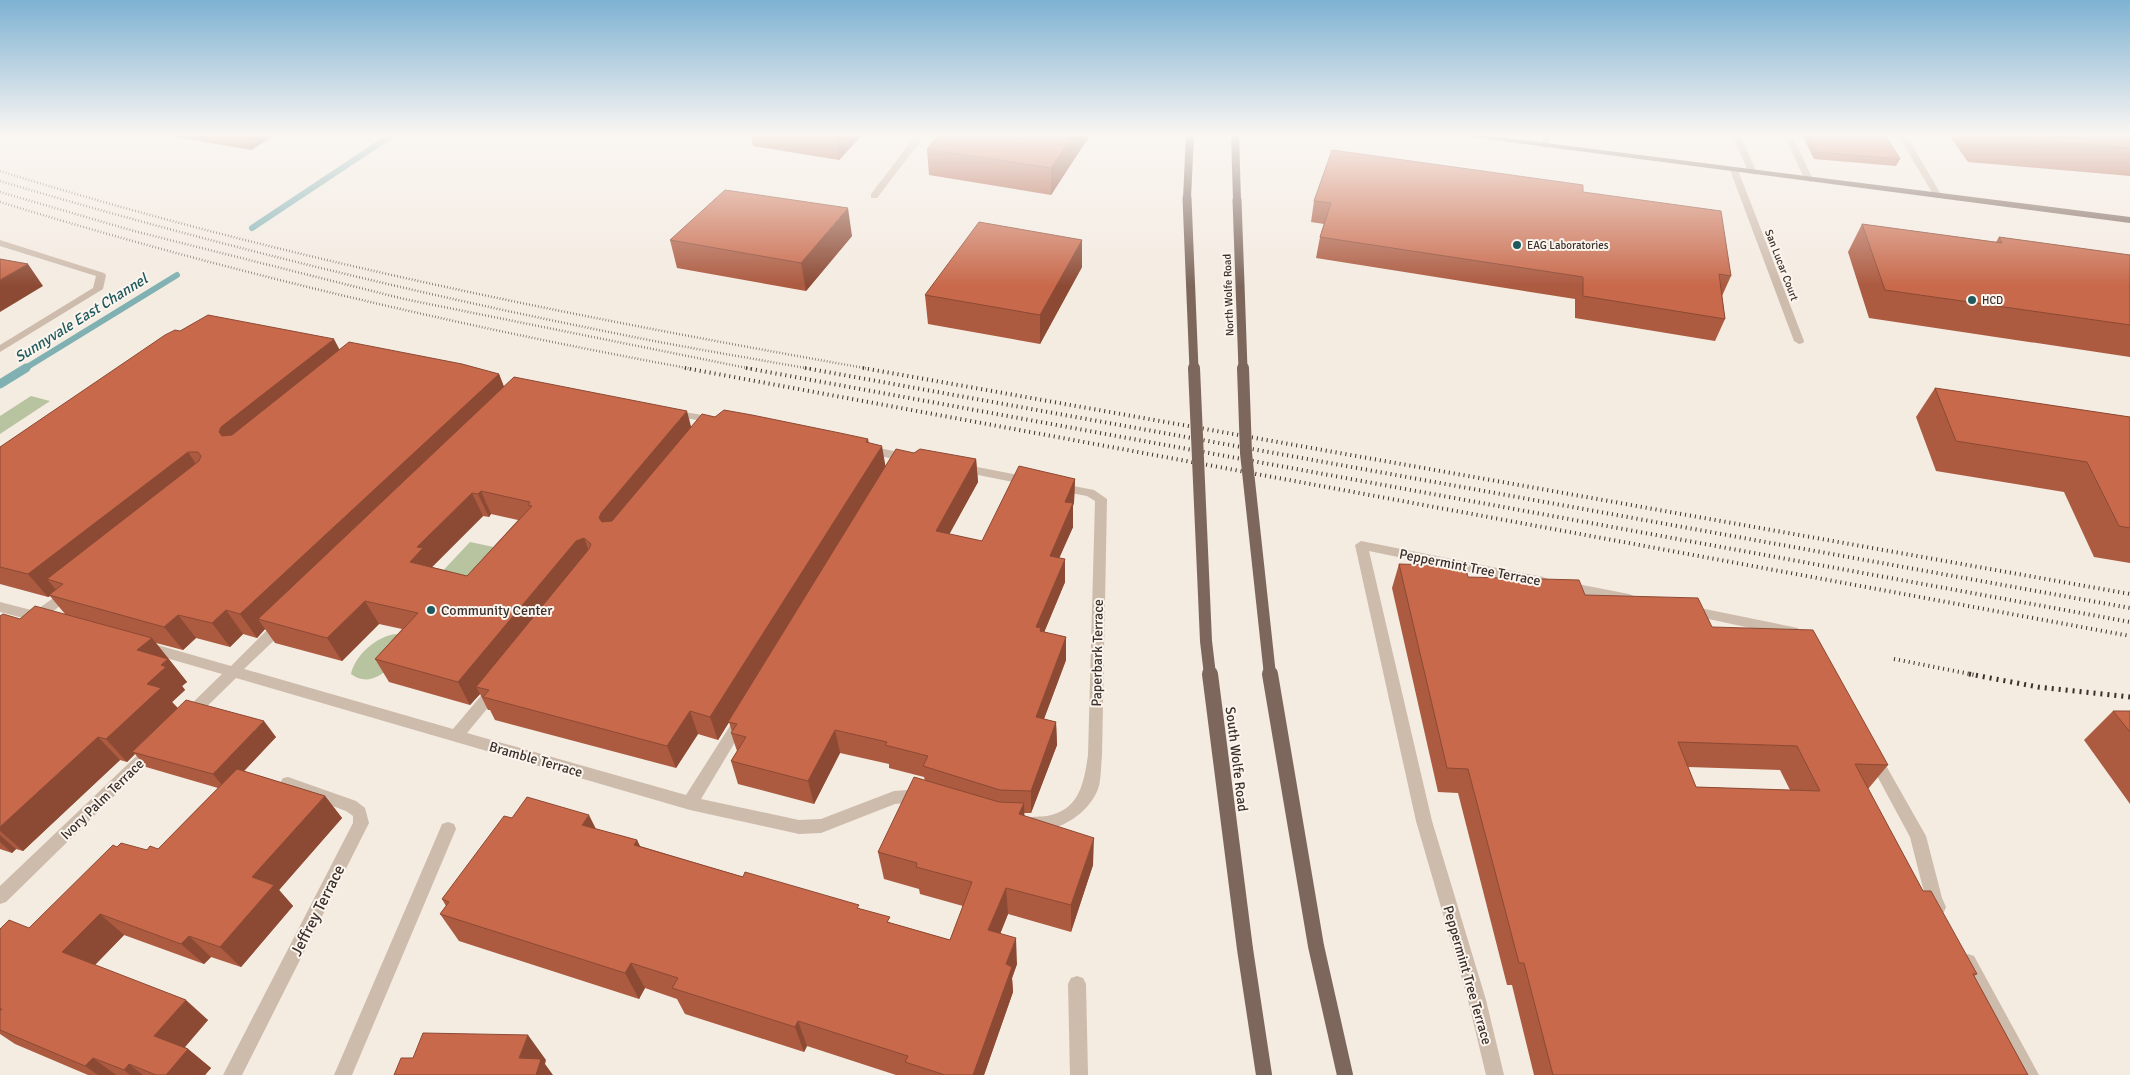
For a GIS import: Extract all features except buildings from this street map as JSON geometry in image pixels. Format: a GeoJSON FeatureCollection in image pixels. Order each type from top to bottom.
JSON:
{"type":"FeatureCollection","features":[{"type":"Feature","properties":{"kind":"main road","name":"South Wolfe Road"},"geometry":{"type":"LineString","coordinates":[[1188,185],[1206,641],[1245,949],[1264,1075]]}},
{"type":"Feature","properties":{"kind":"main road","name":"North Wolfe Road"},"geometry":{"type":"LineString","coordinates":[[1237,185],[1246,453],[1267,657],[1316,946],[1345,1075]]}},
{"type":"Feature","properties":{"kind":"main road"},"geometry":{"type":"LineString","coordinates":[[1851,185],[2130,220]]}},
{"type":"Feature","properties":{"kind":"street"},"geometry":{"type":"LineString","coordinates":[[874,196],[882,185]]}},
{"type":"Feature","properties":{"kind":"street","name":"San Lucar Court"},"geometry":{"type":"LineString","coordinates":[[1740,185],[1799,341]]}},
{"type":"Feature","properties":{"kind":"street"},"geometry":{"type":"LineString","coordinates":[[1932,185],[1938,196]]}},
{"type":"Feature","properties":{"kind":"street"},"geometry":{"type":"LineString","coordinates":[[0,243],[101,275],[98,289],[0,349]]}},
{"type":"Feature","properties":{"kind":"street"},"geometry":{"type":"LineString","coordinates":[[658,411],[714,423]]}},
{"type":"Feature","properties":{"kind":"street"},"geometry":{"type":"LineString","coordinates":[[853,447],[898,461],[919,460]]}},
{"type":"Feature","properties":{"kind":"street","name":"Paperbark Terrace"},"geometry":{"type":"LineString","coordinates":[[947,466],[1090,493],[1101,499],[1094,755],[1091,787],[1073,813],[1048,823],[1020,822]]}},
{"type":"Feature","properties":{"kind":"street","name":"Peppermint Tree Terrace"},"geometry":{"type":"LineString","coordinates":[[1495,1075],[1477,1000],[1422,813],[1361,545],[1639,601]]}},
{"type":"Feature","properties":{"kind":"street"},"geometry":{"type":"LineString","coordinates":[[22,629],[82,581]]}},
{"type":"Feature","properties":{"kind":"street"},"geometry":{"type":"LineString","coordinates":[[0,606],[56,622]]}},
{"type":"Feature","properties":{"kind":"street"},"geometry":{"type":"LineString","coordinates":[[1676,609],[1805,635]]}},
{"type":"Feature","properties":{"kind":"street"},"geometry":{"type":"LineString","coordinates":[[180,723],[290,616]]}},
{"type":"Feature","properties":{"kind":"street","name":"Bramble Terrace"},"geometry":{"type":"LineString","coordinates":[[132,643],[690,803],[799,827],[821,826],[894,798],[908,796],[934,799]]}},
{"type":"Feature","properties":{"kind":"street"},"geometry":{"type":"LineString","coordinates":[[456,736],[506,675]]}},
{"type":"Feature","properties":{"kind":"street"},"geometry":{"type":"LineString","coordinates":[[690,803],[746,711]]}},
{"type":"Feature","properties":{"kind":"street","name":"Ivory Palm Terrace"},"geometry":{"type":"LineString","coordinates":[[0,897],[165,737]]}},
{"type":"Feature","properties":{"kind":"street"},"geometry":{"type":"LineString","coordinates":[[1866,744],[1918,836],[1934,900],[1943,916]]}},
{"type":"Feature","properties":{"kind":"street","name":"Jeffrey Terrace"},"geometry":{"type":"LineString","coordinates":[[232,1075],[361,823],[360,813],[350,806],[288,783]]}},
{"type":"Feature","properties":{"kind":"street"},"geometry":{"type":"LineString","coordinates":[[342,1075],[448,829]]}},
{"type":"Feature","properties":{"kind":"street"},"geometry":{"type":"LineString","coordinates":[[1961,950],[2030,1075]]}},
{"type":"Feature","properties":{"kind":"street"},"geometry":{"type":"LineString","coordinates":[[1077,984],[1079,1075]]}},
{"type":"Feature","properties":{"kind":"green space"},"geometry":{"type":"Polygon","coordinates":[[[31,396],[50,401],[0,434],[0,416],[31,396]]]}},
{"type":"Feature","properties":{"kind":"green space"},"geometry":{"type":"Polygon","coordinates":[[[470,542],[508,550],[476,586],[437,577],[470,542]]]}},
{"type":"Feature","properties":{"kind":"green space"},"geometry":{"type":"Polygon","coordinates":[[[396,634],[403,636],[408,649],[389,668],[375,678],[359,678],[351,674],[357,660],[368,648],[382,638],[396,634]]]}},
{"type":"Feature","properties":{"kind":"waterway","name":"Sunnyvale East Channel"},"geometry":{"type":"LineString","coordinates":[[252,228],[316,185]]}},
{"type":"Feature","properties":{"kind":"waterway","name":"Sunnyvale East Channel"},"geometry":{"type":"LineString","coordinates":[[24,369],[177,275]]}},
{"type":"Feature","properties":{"kind":"waterway","name":"Sunnyvale East Channel"},"geometry":{"type":"LineString","coordinates":[[0,384],[26,368]]}},
{"type":"Feature","properties":{"kind":"railway"},"geometry":{"type":"LineString","coordinates":[[14,185],[303,264],[456,300],[685,347],[811,369]]}},
{"type":"Feature","properties":{"kind":"railway"},"geometry":{"type":"LineString","coordinates":[[47,185],[215,232],[432,284],[650,329],[870,369]]}},
{"type":"Feature","properties":{"kind":"railway"},"geometry":{"type":"LineString","coordinates":[[0,192],[134,231],[404,299],[752,369]]}},
{"type":"Feature","properties":{"kind":"railway"},"geometry":{"type":"LineString","coordinates":[[0,202],[171,252],[343,296],[517,335],[692,369]]}},
{"type":"Feature","properties":{"kind":"railway"},"geometry":{"type":"LineString","coordinates":[[685,368],[2130,636]]}},
{"type":"Feature","properties":{"kind":"railway"},"geometry":{"type":"LineString","coordinates":[[746,368],[2130,622]]}},
{"type":"Feature","properties":{"kind":"railway"},"geometry":{"type":"LineString","coordinates":[[805,368],[2130,608]]}},
{"type":"Feature","properties":{"kind":"railway"},"geometry":{"type":"LineString","coordinates":[[863,368],[2130,594]]}},
{"type":"Feature","properties":{"kind":"railway"},"geometry":{"type":"LineString","coordinates":[[1894,659],[1975,675]]}},
{"type":"Feature","properties":{"kind":"railway"},"geometry":{"type":"LineString","coordinates":[[1969,674],[2038,687],[2130,697]]}},
{"type":"Feature","properties":{"kind":"place","name":"EAG Laboratories"},"geometry":{"type":"Point","coordinates":[1517,245]}},
{"type":"Feature","properties":{"kind":"place","name":"HCD"},"geometry":{"type":"Point","coordinates":[1972,300]}},
{"type":"Feature","properties":{"kind":"place","name":"Community Center"},"geometry":{"type":"Point","coordinates":[431,610]}}]}
